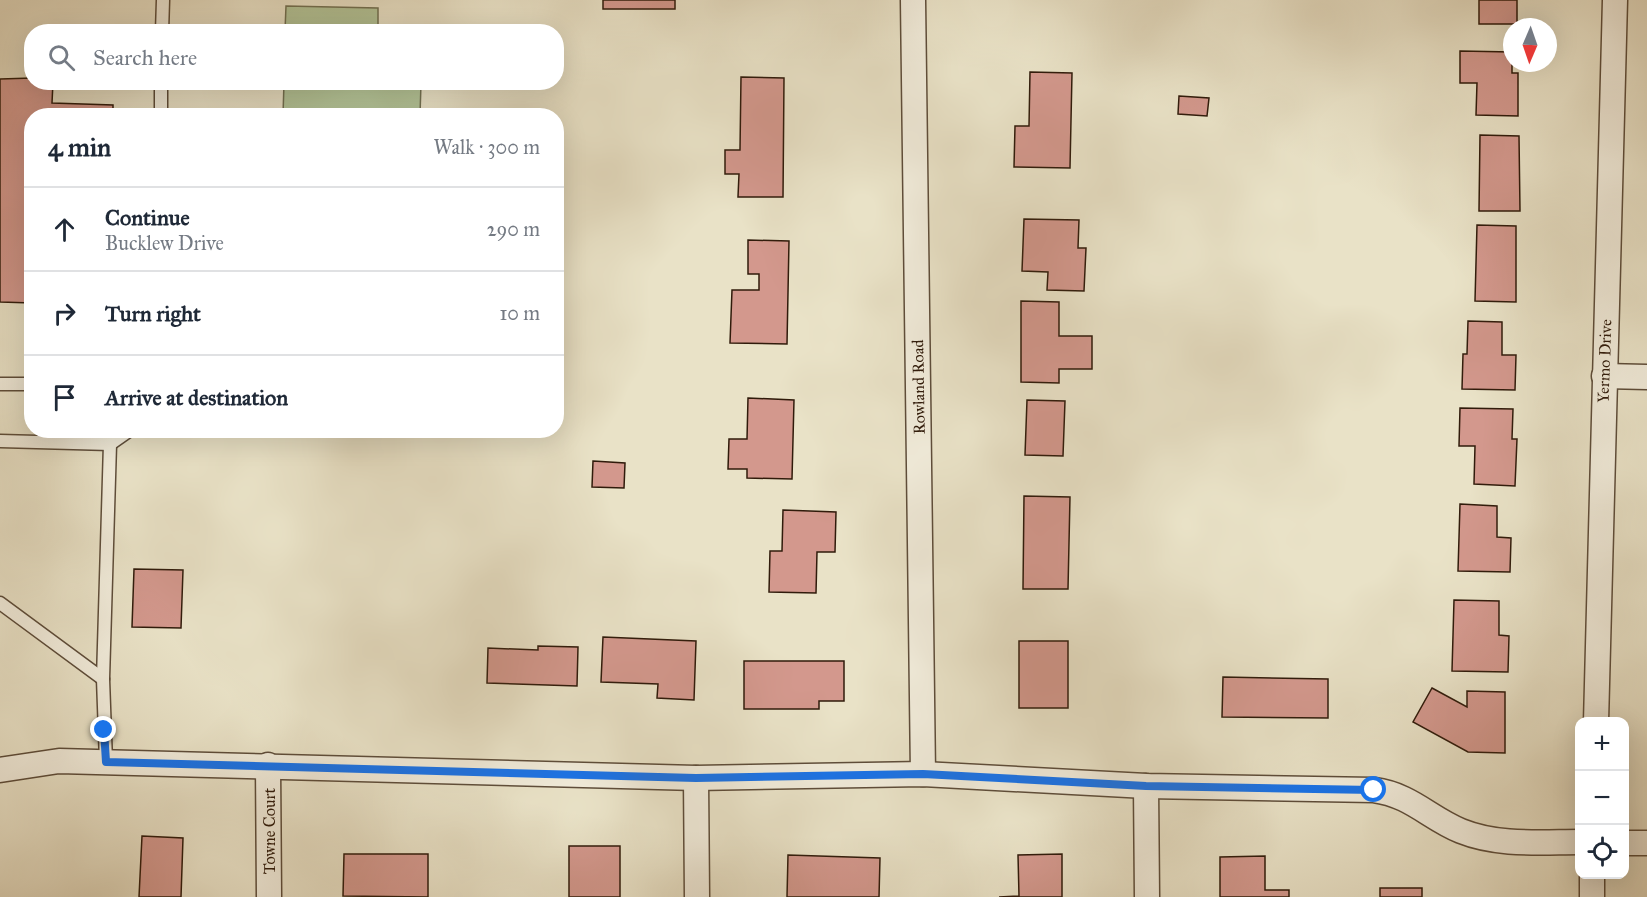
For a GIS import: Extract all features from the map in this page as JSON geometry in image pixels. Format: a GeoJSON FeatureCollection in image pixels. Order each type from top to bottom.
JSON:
{"type":"FeatureCollection","features":[{"type":"Feature","properties":{"kind":"street","name":"Rowland Road"},"geometry":{"type":"LineString","coordinates":[[913,0],[923,774]]}},
{"type":"Feature","properties":{"kind":"street","name":"Yermo Drive"},"geometry":{"type":"LineString","coordinates":[[1596,717],[1615,0]]}},
{"type":"Feature","properties":{"kind":"street"},"geometry":{"type":"LineString","coordinates":[[1604,376],[1647,377]]}},
{"type":"Feature","properties":{"kind":"street"},"geometry":{"type":"LineString","coordinates":[[0,770],[59,761],[696,778],[923,774],[1146,786],[1374,790],[1405,797],[1459,830],[1490,840],[1575,842]]}},
{"type":"Feature","properties":{"kind":"street","name":"Towne Court"},"geometry":{"type":"LineString","coordinates":[[268,765],[269,897]]}},
{"type":"Feature","properties":{"kind":"street"},"geometry":{"type":"LineString","coordinates":[[696,778],[697,897]]}},
{"type":"Feature","properties":{"kind":"street"},"geometry":{"type":"LineString","coordinates":[[1146,786],[1147,897]]}},
{"type":"Feature","properties":{"kind":"street"},"geometry":{"type":"LineString","coordinates":[[1629,843],[1647,843]]}},
{"type":"Feature","properties":{"kind":"street"},"geometry":{"type":"LineString","coordinates":[[1592,879],[1592,897]]}},
{"type":"Feature","properties":{"kind":"lane"},"geometry":{"type":"LineString","coordinates":[[162,24],[163,0]]}},
{"type":"Feature","properties":{"kind":"lane"},"geometry":{"type":"LineString","coordinates":[[160,108],[161,90]]}},
{"type":"Feature","properties":{"kind":"lane"},"geometry":{"type":"LineString","coordinates":[[0,384],[24,384]]}},
{"type":"Feature","properties":{"kind":"lane"},"geometry":{"type":"LineString","coordinates":[[106,762],[103,679],[109,438]]}},
{"type":"Feature","properties":{"kind":"lane"},"geometry":{"type":"LineString","coordinates":[[0,441],[110,444],[119,438]]}},
{"type":"Feature","properties":{"kind":"lane"},"geometry":{"type":"LineString","coordinates":[[0,603],[103,679]]}},
{"type":"Feature","properties":{"kind":"green space"},"geometry":{"type":"Polygon","coordinates":[[[286,6],[378,8],[378,24],[285,24],[286,6]]]}},
{"type":"Feature","properties":{"kind":"green space"},"geometry":{"type":"Polygon","coordinates":[[[284,90],[421,90],[420,108],[283,108],[284,90]]]}},
{"type":"Feature","properties":{"kind":"building"},"geometry":{"type":"Polygon","coordinates":[[[603,0],[675,0],[675,9],[603,9],[603,0]]]}},
{"type":"Feature","properties":{"kind":"building"},"geometry":{"type":"Polygon","coordinates":[[[1479,0],[1517,0],[1517,18],[1503,18],[1503,24],[1479,24],[1479,0]]]}},
{"type":"Feature","properties":{"kind":"building"},"geometry":{"type":"Polygon","coordinates":[[[1460,51],[1503,52],[1503,72],[1518,73],[1518,116],[1476,115],[1477,83],[1460,83],[1460,51]]]}},
{"type":"Feature","properties":{"kind":"building"},"geometry":{"type":"Polygon","coordinates":[[[1030,72],[1072,73],[1070,168],[1014,167],[1015,126],[1029,126],[1030,72]]]}},
{"type":"Feature","properties":{"kind":"building"},"geometry":{"type":"Polygon","coordinates":[[[741,77],[784,78],[783,197],[738,197],[739,174],[725,174],[725,150],[740,150],[741,77]]]}},
{"type":"Feature","properties":{"kind":"building"},"geometry":{"type":"Polygon","coordinates":[[[24,78],[24,90],[53,90],[52,103],[113,105],[113,108],[24,108],[24,303],[0,302],[0,79],[24,78]]]}},
{"type":"Feature","properties":{"kind":"building"},"geometry":{"type":"Polygon","coordinates":[[[1179,96],[1209,98],[1207,116],[1178,114],[1179,96]]]}},
{"type":"Feature","properties":{"kind":"building"},"geometry":{"type":"Polygon","coordinates":[[[1480,135],[1519,136],[1520,211],[1479,211],[1480,135]]]}},
{"type":"Feature","properties":{"kind":"building"},"geometry":{"type":"Polygon","coordinates":[[[1024,219],[1079,220],[1078,248],[1086,248],[1084,291],[1047,290],[1048,272],[1022,271],[1024,219]]]}},
{"type":"Feature","properties":{"kind":"building"},"geometry":{"type":"Polygon","coordinates":[[[1477,225],[1516,226],[1516,302],[1475,301],[1477,225]]]}},
{"type":"Feature","properties":{"kind":"building"},"geometry":{"type":"Polygon","coordinates":[[[748,240],[789,241],[787,344],[730,343],[732,290],[759,290],[759,274],[748,274],[748,240]]]}},
{"type":"Feature","properties":{"kind":"building"},"geometry":{"type":"Polygon","coordinates":[[[1021,301],[1059,302],[1059,336],[1092,336],[1092,369],[1059,369],[1059,383],[1021,382],[1021,301]]]}},
{"type":"Feature","properties":{"kind":"building"},"geometry":{"type":"Polygon","coordinates":[[[1468,321],[1502,322],[1502,355],[1516,355],[1515,390],[1462,389],[1463,354],[1467,354],[1468,321]]]}},
{"type":"Feature","properties":{"kind":"building"},"geometry":{"type":"Polygon","coordinates":[[[748,398],[794,400],[792,479],[747,478],[747,469],[728,469],[729,439],[747,439],[748,398]]]}},
{"type":"Feature","properties":{"kind":"building"},"geometry":{"type":"Polygon","coordinates":[[[1027,400],[1065,401],[1063,456],[1025,455],[1027,400]]]}},
{"type":"Feature","properties":{"kind":"building"},"geometry":{"type":"Polygon","coordinates":[[[1460,408],[1513,409],[1512,439],[1517,439],[1515,486],[1474,484],[1475,446],[1459,446],[1460,408]]]}},
{"type":"Feature","properties":{"kind":"building"},"geometry":{"type":"Polygon","coordinates":[[[593,461],[625,463],[624,488],[592,487],[593,461]]]}},
{"type":"Feature","properties":{"kind":"building"},"geometry":{"type":"Polygon","coordinates":[[[1024,496],[1070,497],[1068,589],[1023,589],[1024,496]]]}},
{"type":"Feature","properties":{"kind":"building"},"geometry":{"type":"Polygon","coordinates":[[[1460,504],[1497,506],[1497,537],[1511,538],[1510,572],[1458,571],[1460,504]]]}},
{"type":"Feature","properties":{"kind":"building"},"geometry":{"type":"Polygon","coordinates":[[[783,510],[836,512],[835,552],[817,552],[816,593],[769,592],[770,551],[782,551],[783,510]]]}},
{"type":"Feature","properties":{"kind":"building"},"geometry":{"type":"Polygon","coordinates":[[[134,569],[183,570],[181,628],[132,627],[134,569]]]}},
{"type":"Feature","properties":{"kind":"building"},"geometry":{"type":"Polygon","coordinates":[[[1454,600],[1499,601],[1499,635],[1509,636],[1508,672],[1452,671],[1454,600]]]}},
{"type":"Feature","properties":{"kind":"building"},"geometry":{"type":"Polygon","coordinates":[[[603,637],[696,641],[694,700],[657,698],[658,684],[601,682],[603,637]]]}},
{"type":"Feature","properties":{"kind":"building"},"geometry":{"type":"Polygon","coordinates":[[[1019,641],[1068,641],[1068,708],[1019,708],[1019,641]]]}},
{"type":"Feature","properties":{"kind":"building"},"geometry":{"type":"Polygon","coordinates":[[[538,646],[578,647],[577,686],[487,683],[488,648],[538,650],[538,646]]]}},
{"type":"Feature","properties":{"kind":"building"},"geometry":{"type":"Polygon","coordinates":[[[744,661],[844,661],[844,701],[819,701],[819,709],[744,709],[744,661]]]}},
{"type":"Feature","properties":{"kind":"building"},"geometry":{"type":"Polygon","coordinates":[[[1223,677],[1328,679],[1328,718],[1222,717],[1223,677]]]}},
{"type":"Feature","properties":{"kind":"building"},"geometry":{"type":"Polygon","coordinates":[[[1432,688],[1467,707],[1467,691],[1505,692],[1505,753],[1468,752],[1413,722],[1432,688]]]}},
{"type":"Feature","properties":{"kind":"building"},"geometry":{"type":"Polygon","coordinates":[[[142,836],[183,838],[181,897],[139,897],[142,836]]]}},
{"type":"Feature","properties":{"kind":"building"},"geometry":{"type":"Polygon","coordinates":[[[569,846],[620,846],[620,897],[569,897],[569,846]]]}},
{"type":"Feature","properties":{"kind":"building"},"geometry":{"type":"Polygon","coordinates":[[[344,854],[428,854],[428,897],[343,896],[344,854]]]}},
{"type":"Feature","properties":{"kind":"building"},"geometry":{"type":"Polygon","coordinates":[[[1062,854],[1062,897],[999,897],[1019,896],[1018,855],[1062,854]]]}},
{"type":"Feature","properties":{"kind":"building"},"geometry":{"type":"Polygon","coordinates":[[[788,855],[880,858],[879,897],[787,897],[788,855]]]}},
{"type":"Feature","properties":{"kind":"building"},"geometry":{"type":"Polygon","coordinates":[[[1265,856],[1265,890],[1289,890],[1289,897],[1220,897],[1220,857],[1265,856]]]}},
{"type":"Feature","properties":{"kind":"building"},"geometry":{"type":"Polygon","coordinates":[[[1380,888],[1422,888],[1422,897],[1380,897],[1380,888]]]}},
{"type":"Feature","properties":{"kind":"route"},"geometry":{"type":"LineString","coordinates":[[104,730],[106,762],[696,778],[923,774],[1146,786],[1374,790]]}}]}
